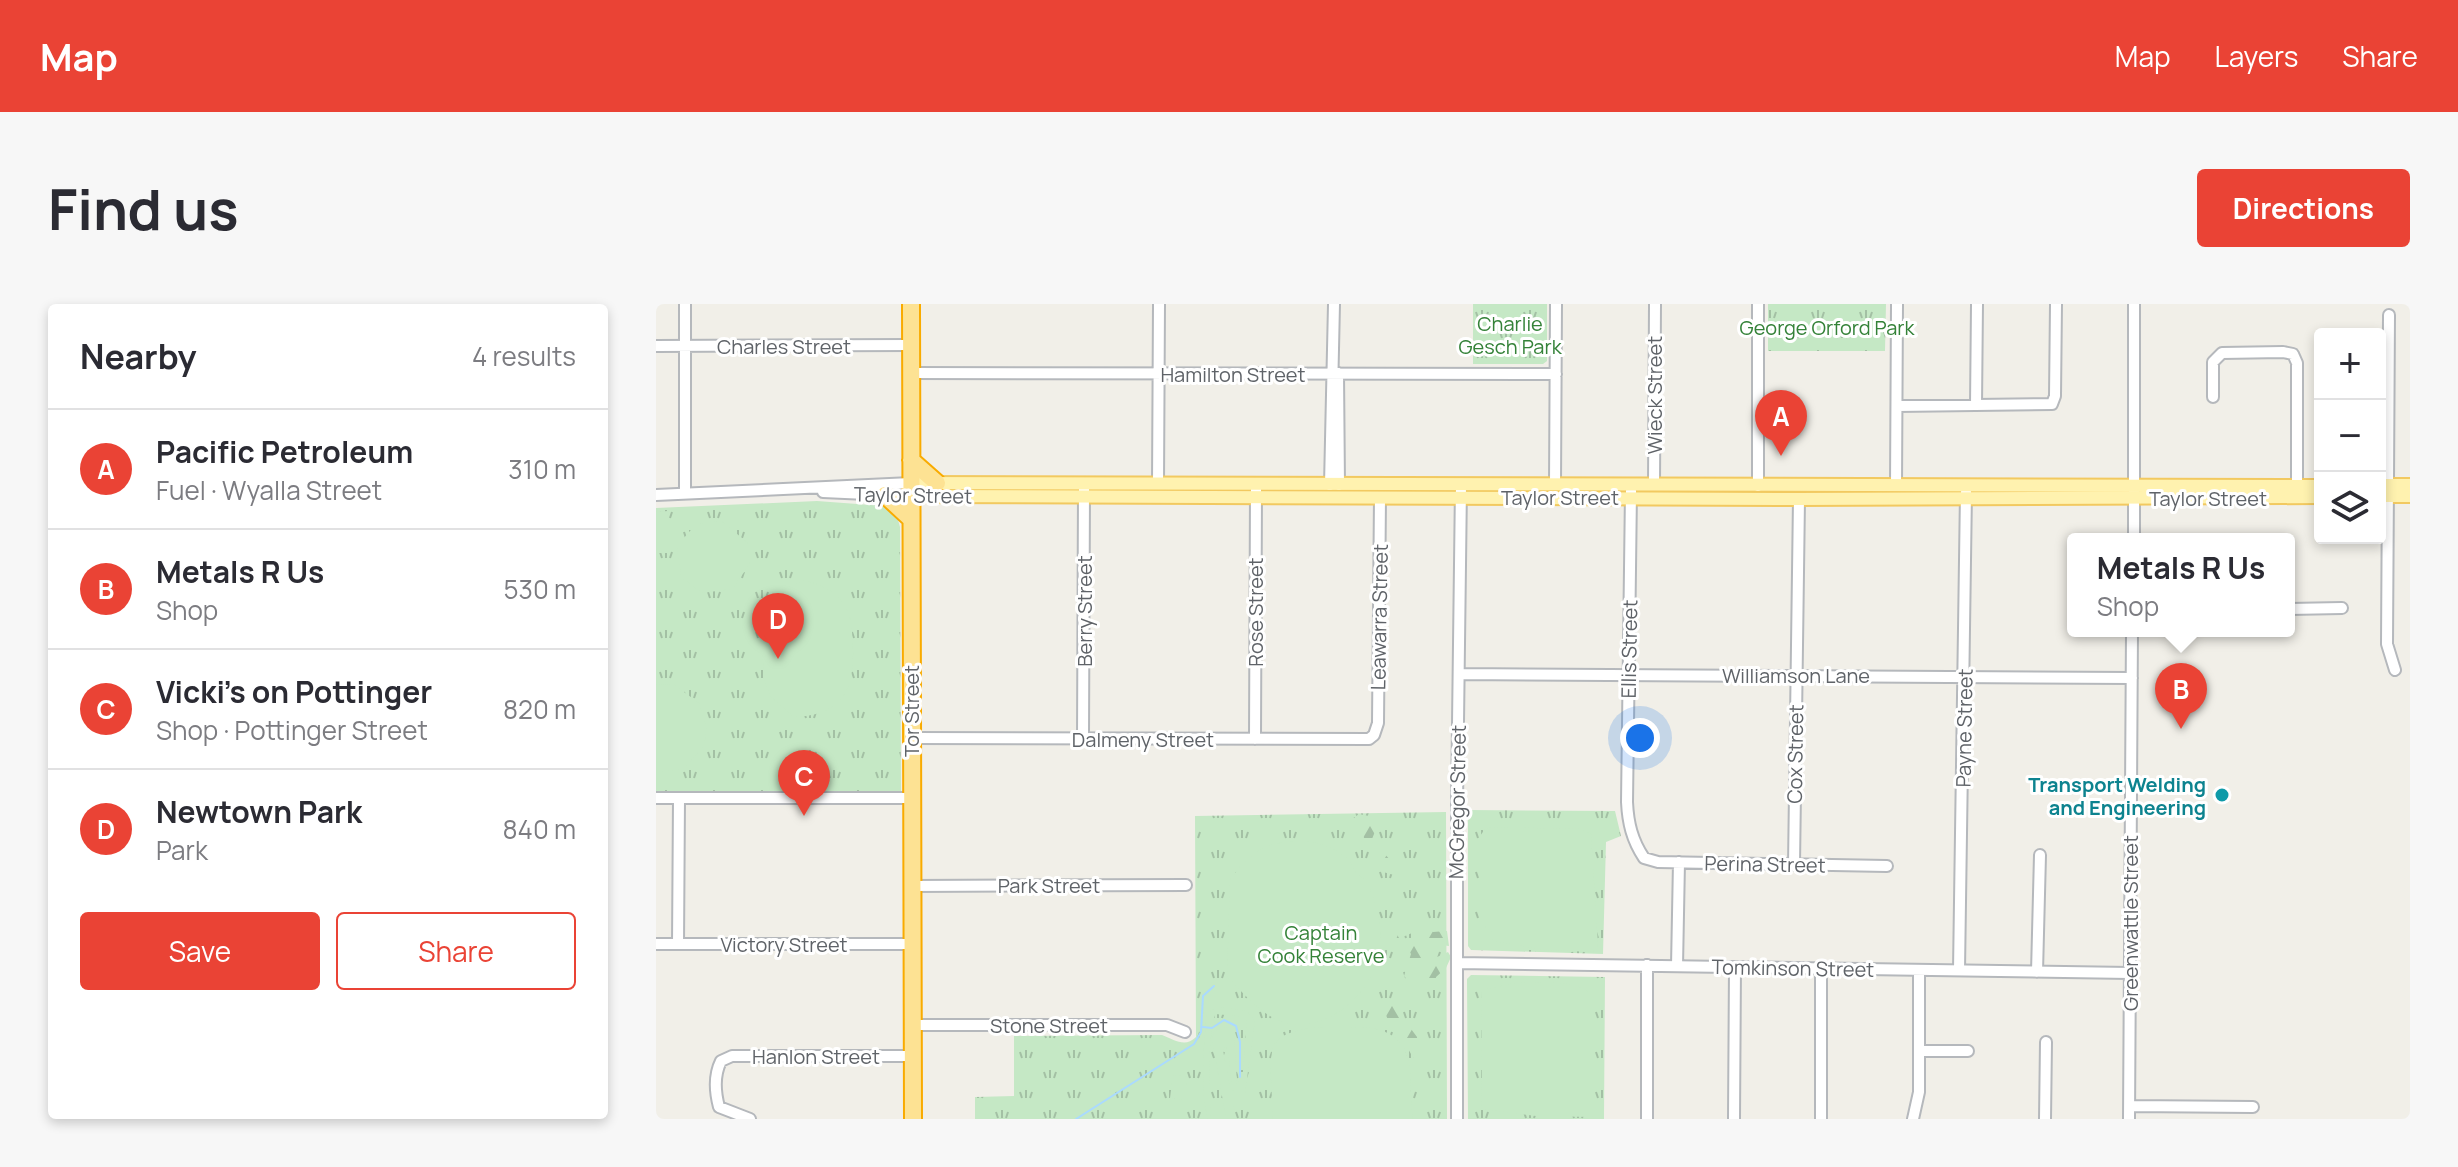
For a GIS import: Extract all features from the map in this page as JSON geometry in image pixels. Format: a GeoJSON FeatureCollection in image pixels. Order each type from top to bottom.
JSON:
{"type":"FeatureCollection","features":[{"type":"Feature","properties":{"kind":"highway","name":"Tor Street"},"geometry":{"type":"LineString","coordinates":[[911,304],[913,1119]]}},
{"type":"Feature","properties":{"kind":"highway"},"geometry":{"type":"LineString","coordinates":[[911,460],[937,483]]}},
{"type":"Feature","properties":{"kind":"highway"},"geometry":{"type":"LineString","coordinates":[[885,495],[911,519]]}},
{"type":"Feature","properties":{"kind":"main road","name":"Taylor Street"},"geometry":{"type":"LineString","coordinates":[[911,490],[937,483],[1084,490],[1158,484],[1380,497],[1555,485],[1799,499],[1966,492],[2297,492],[2314,496]]}},
{"type":"Feature","properties":{"kind":"main road","name":"Taylor Street"},"geometry":{"type":"LineString","coordinates":[[911,490],[1256,491],[1335,485],[1461,491],[1631,491],[1654,485],[1896,486],[1966,492]]}},
{"type":"Feature","properties":{"kind":"main road"},"geometry":{"type":"LineString","coordinates":[[2386,491],[2410,485]]}},
{"type":"Feature","properties":{"kind":"main road"},"geometry":{"type":"LineString","coordinates":[[1758,486],[1763,493],[1789,494],[1799,499]]}},
{"type":"Feature","properties":{"kind":"main road","name":"Taylor Street"},"geometry":{"type":"LineString","coordinates":[[2297,492],[2314,488]]}},
{"type":"Feature","properties":{"kind":"main road"},"geometry":{"type":"LineString","coordinates":[[2386,491],[2410,496]]}},
{"type":"Feature","properties":{"kind":"street"},"geometry":{"type":"LineString","coordinates":[[685,304],[685,494]]}},
{"type":"Feature","properties":{"kind":"street"},"geometry":{"type":"LineString","coordinates":[[1158,484],[1159,304]]}},
{"type":"Feature","properties":{"kind":"street"},"geometry":{"type":"LineString","coordinates":[[1334,304],[1335,485]]}},
{"type":"Feature","properties":{"kind":"street"},"geometry":{"type":"LineString","coordinates":[[1555,485],[1556,304]]}},
{"type":"Feature","properties":{"kind":"street","name":"Wieck Street"},"geometry":{"type":"LineString","coordinates":[[1654,485],[1655,304]]}},
{"type":"Feature","properties":{"kind":"street"},"geometry":{"type":"LineString","coordinates":[[1758,304],[1758,486]]}},
{"type":"Feature","properties":{"kind":"street"},"geometry":{"type":"LineString","coordinates":[[1896,486],[1897,304]]}},
{"type":"Feature","properties":{"kind":"street"},"geometry":{"type":"LineString","coordinates":[[1976,405],[1977,304]]}},
{"type":"Feature","properties":{"kind":"street"},"geometry":{"type":"LineString","coordinates":[[1897,406],[2052,404],[2055,396],[2056,304]]}},
{"type":"Feature","properties":{"kind":"street"},"geometry":{"type":"LineString","coordinates":[[2134,304],[2134,533]]}},
{"type":"Feature","properties":{"kind":"street"},"geometry":{"type":"LineString","coordinates":[[2385,472],[2389,315]]}},
{"type":"Feature","properties":{"kind":"street","name":"Charles Street"},"geometry":{"type":"LineString","coordinates":[[656,346],[911,345]]}},
{"type":"Feature","properties":{"kind":"street"},"geometry":{"type":"LineString","coordinates":[[2213,397],[2213,362],[2222,353],[2293,354],[2297,363],[2297,492]]}},
{"type":"Feature","properties":{"kind":"street","name":"Hamilton Street"},"geometry":{"type":"LineString","coordinates":[[911,373],[1334,371],[1556,374]]}},
{"type":"Feature","properties":{"kind":"street","name":"Taylor Street"},"geometry":{"type":"LineString","coordinates":[[801,489],[885,495],[911,490]]}},
{"type":"Feature","properties":{"kind":"street","name":"Taylor Street"},"geometry":{"type":"LineString","coordinates":[[656,495],[801,489],[911,490]]}},
{"type":"Feature","properties":{"kind":"street","name":"Berry Street"},"geometry":{"type":"LineString","coordinates":[[1083,739],[1084,490]]}},
{"type":"Feature","properties":{"kind":"street","name":"Rose Street"},"geometry":{"type":"LineString","coordinates":[[1255,739],[1256,491]]}},
{"type":"Feature","properties":{"kind":"street","name":"McGregor Street"},"geometry":{"type":"LineString","coordinates":[[1457,1119],[1461,491]]}},
{"type":"Feature","properties":{"kind":"street","name":"Ellis Street"},"geometry":{"type":"LineString","coordinates":[[1631,491],[1628,816],[1635,845],[1644,858]]}},
{"type":"Feature","properties":{"kind":"street","name":"Payne Street"},"geometry":{"type":"LineString","coordinates":[[1959,970],[1966,492]]}},
{"type":"Feature","properties":{"kind":"street","name":"Leawarra Street"},"geometry":{"type":"LineString","coordinates":[[1374,735],[1378,723],[1380,497]]}},
{"type":"Feature","properties":{"kind":"street","name":"Cox Street"},"geometry":{"type":"LineString","coordinates":[[1794,865],[1799,499]]}},
{"type":"Feature","properties":{"kind":"street"},"geometry":{"type":"LineString","coordinates":[[2386,544],[2387,644],[2395,670]]}},
{"type":"Feature","properties":{"kind":"street"},"geometry":{"type":"LineString","coordinates":[[2295,609],[2342,608]]}},
{"type":"Feature","properties":{"kind":"street","name":"Greenwattle Street"},"geometry":{"type":"LineString","coordinates":[[2129,1119],[2132,637]]}},
{"type":"Feature","properties":{"kind":"street","name":"Williamson Lane"},"geometry":{"type":"LineString","coordinates":[[1459,674],[2132,678]]}},
{"type":"Feature","properties":{"kind":"street","name":"Dalmeny Street"},"geometry":{"type":"LineString","coordinates":[[911,738],[1361,739],[1374,735]]}},
{"type":"Feature","properties":{"kind":"street"},"geometry":{"type":"LineString","coordinates":[[656,798],[912,798]]}},
{"type":"Feature","properties":{"kind":"street"},"geometry":{"type":"LineString","coordinates":[[678,944],[679,799]]}},
{"type":"Feature","properties":{"kind":"street"},"geometry":{"type":"LineString","coordinates":[[2037,972],[2040,855]]}},
{"type":"Feature","properties":{"kind":"street","name":"Perina Street"},"geometry":{"type":"LineString","coordinates":[[1644,858],[1679,862],[1887,866]]}},
{"type":"Feature","properties":{"kind":"street"},"geometry":{"type":"LineString","coordinates":[[1677,966],[1679,862]]}},
{"type":"Feature","properties":{"kind":"street","name":"Park Street"},"geometry":{"type":"LineString","coordinates":[[912,886],[1186,885]]}},
{"type":"Feature","properties":{"kind":"street","name":"Victory Street"},"geometry":{"type":"LineString","coordinates":[[656,944],[912,944]]}},
{"type":"Feature","properties":{"kind":"street","name":"Tomkinson Street"},"geometry":{"type":"LineString","coordinates":[[1457,963],[2130,973]]}},
{"type":"Feature","properties":{"kind":"street"},"geometry":{"type":"LineString","coordinates":[[1647,965],[1647,1119]]}},
{"type":"Feature","properties":{"kind":"street"},"geometry":{"type":"LineString","coordinates":[[1734,1119],[1735,967]]}},
{"type":"Feature","properties":{"kind":"street"},"geometry":{"type":"LineString","coordinates":[[1821,969],[1821,1119]]}},
{"type":"Feature","properties":{"kind":"street"},"geometry":{"type":"LineString","coordinates":[[1913,1119],[1919,1092],[1919,971]]}},
{"type":"Feature","properties":{"kind":"street","name":"Stone Street"},"geometry":{"type":"LineString","coordinates":[[912,1025],[1167,1025],[1185,1032]]}},
{"type":"Feature","properties":{"kind":"street"},"geometry":{"type":"LineString","coordinates":[[2045,1119],[2046,1042]]}},
{"type":"Feature","properties":{"kind":"street"},"geometry":{"type":"LineString","coordinates":[[1919,1051],[1968,1051]]}},
{"type":"Feature","properties":{"kind":"street","name":"Hanlon Street"},"geometry":{"type":"LineString","coordinates":[[750,1119],[719,1107],[716,1070],[721,1061],[732,1056],[912,1056]]}},
{"type":"Feature","properties":{"kind":"street"},"geometry":{"type":"LineString","coordinates":[[2130,1106],[2253,1107]]}},
{"type":"Feature","properties":{"kind":"green space","name":"Charlie Gesch Park"},"geometry":{"type":"Polygon","coordinates":[[[1473,304],[1547,304],[1547,361],[1543,364],[1473,364],[1473,304]]]}},
{"type":"Feature","properties":{"kind":"green space","name":"George Orford Park"},"geometry":{"type":"Polygon","coordinates":[[[1768,304],[1886,304],[1885,351],[1768,351],[1768,304]]]}},
{"type":"Feature","properties":{"kind":"green space"},"geometry":{"type":"Polygon","coordinates":[[[817,501],[884,506],[896,513],[900,527],[901,791],[656,791],[656,508],[817,501]]]}},
{"type":"Feature","properties":{"kind":"green space"},"geometry":{"type":"Polygon","coordinates":[[[668,511],[668,553],[656,553],[656,512],[668,511]]]}},
{"type":"Feature","properties":{"kind":"green space"},"geometry":{"type":"Polygon","coordinates":[[[721,521],[747,542],[750,564],[732,589],[702,593],[681,577],[677,546],[696,524],[721,521]]]}},
{"type":"Feature","properties":{"kind":"green space"},"geometry":{"type":"Polygon","coordinates":[[[805,580],[833,592],[845,606],[852,627],[853,664],[851,678],[841,699],[823,712],[794,717],[771,697],[764,680],[761,625],[777,592],[805,580]]]}},
{"type":"Feature","properties":{"kind":"green space"},"geometry":{"type":"Polygon","coordinates":[[[673,684],[699,703],[707,729],[704,745],[685,768],[656,773],[656,685],[673,684]]]}},
{"type":"Feature","properties":{"kind":"green space"},"geometry":{"type":"Polygon","coordinates":[[[1468,810],[1615,811],[1621,836],[1606,842],[1603,954],[1471,950],[1468,946],[1468,810]]]}},
{"type":"Feature","properties":{"kind":"green space","name":"Captain Cook Reserve"},"geometry":{"type":"Polygon","coordinates":[[[1446,812],[1447,1119],[975,1119],[975,1097],[1014,1096],[1014,1036],[1162,1035],[1184,1043],[1196,1037],[1195,816],[1446,812]]]}},
{"type":"Feature","properties":{"kind":"green space"},"geometry":{"type":"Polygon","coordinates":[[[1359,814],[1379,818],[1382,826],[1376,829],[1372,839],[1378,851],[1391,861],[1389,868],[1394,875],[1383,872],[1363,835],[1351,830],[1352,819],[1359,814]]]}},
{"type":"Feature","properties":{"kind":"green space"},"geometry":{"type":"Polygon","coordinates":[[[1485,829],[1580,829],[1591,834],[1598,945],[1593,952],[1544,950],[1493,941],[1491,930],[1480,924],[1480,836],[1485,829]]]}},
{"type":"Feature","properties":{"kind":"green space"},"geometry":{"type":"Polygon","coordinates":[[[1299,840],[1325,846],[1347,859],[1372,894],[1381,934],[1378,957],[1362,991],[1338,1012],[1310,1024],[1280,1021],[1265,1013],[1227,977],[1230,880],[1240,866],[1258,851],[1273,844],[1299,840]]]}},
{"type":"Feature","properties":{"kind":"green space"},"geometry":{"type":"Polygon","coordinates":[[[1422,926],[1433,932],[1447,931],[1449,946],[1441,945],[1435,950],[1437,957],[1448,952],[1451,957],[1446,968],[1436,977],[1435,986],[1425,991],[1426,985],[1411,984],[1404,976],[1411,954],[1408,948],[1412,933],[1398,939],[1399,953],[1392,949],[1400,930],[1422,926]]]}},
{"type":"Feature","properties":{"kind":"green space"},"geometry":{"type":"Polygon","coordinates":[[[1471,975],[1605,977],[1604,1119],[1468,1119],[1467,979],[1471,975]]]}},
{"type":"Feature","properties":{"kind":"green space"},"geometry":{"type":"Polygon","coordinates":[[[1515,983],[1568,984],[1595,997],[1595,1117],[1536,1116],[1482,1109],[1481,990],[1515,983]]]}},
{"type":"Feature","properties":{"kind":"green space"},"geometry":{"type":"Polygon","coordinates":[[[1391,1002],[1417,1037],[1418,1057],[1415,1061],[1407,1047],[1409,1041],[1390,1026],[1385,1012],[1391,1002]]]}},
{"type":"Feature","properties":{"kind":"green space"},"geometry":{"type":"Polygon","coordinates":[[[1219,1007],[1247,1011],[1255,1021],[1245,1093],[1232,1090],[1228,1049],[1225,1047],[1223,1050],[1236,1119],[1226,1119],[1212,1038],[1214,1032],[1222,1027],[1234,1033],[1239,1086],[1238,1072],[1243,1072],[1247,1017],[1215,1014],[1210,1053],[1211,1119],[1208,1119],[1204,1102],[1206,1017],[1211,1010],[1219,1007]]]}},
{"type":"Feature","properties":{"kind":"green space"},"geometry":{"type":"Polygon","coordinates":[[[1362,1027],[1381,1030],[1395,1037],[1403,1047],[1410,1073],[1413,1119],[1273,1119],[1271,1064],[1273,1048],[1278,1040],[1299,1030],[1362,1027]]]}},
{"type":"Feature","properties":{"kind":"green space"},"geometry":{"type":"Polygon","coordinates":[[[1173,1075],[1188,1077],[1184,1100],[1170,1098],[1173,1075]]]}},
{"type":"Feature","properties":{"kind":"waterway"},"geometry":{"type":"LineString","coordinates":[[1076,1119],[1194,1044],[1201,1032],[1203,996],[1214,986]]}},
{"type":"Feature","properties":{"kind":"waterway"},"geometry":{"type":"LineString","coordinates":[[1203,1027],[1212,1028],[1224,1020],[1236,1026],[1240,1042],[1240,1077]]}},
{"type":"Feature","properties":{"kind":"place","name":"Pacific Petroleum"},"geometry":{"type":"Point","coordinates":[1781,456]}},
{"type":"Feature","properties":{"kind":"place","name":"Newtown Park"},"geometry":{"type":"Point","coordinates":[778,659]}},
{"type":"Feature","properties":{"kind":"place","name":"Metals R Us"},"geometry":{"type":"Point","coordinates":[2181,729]}},
{"type":"Feature","properties":{"kind":"place","name":"Transport Welding and Engineering"},"geometry":{"type":"Point","coordinates":[2222,795]}},
{"type":"Feature","properties":{"kind":"place","name":"Vicki's on Pottinger"},"geometry":{"type":"Point","coordinates":[804,816]}}]}
